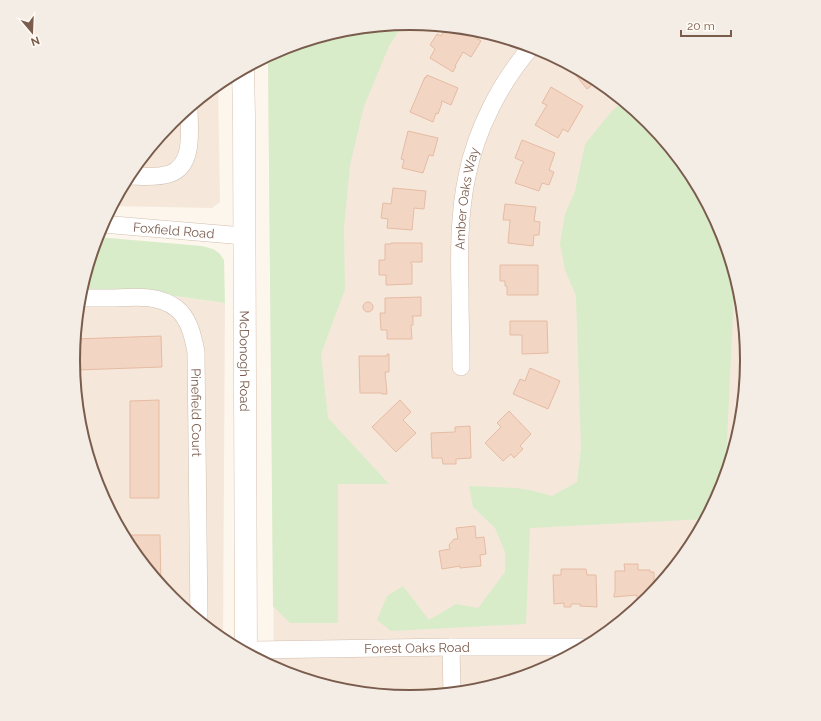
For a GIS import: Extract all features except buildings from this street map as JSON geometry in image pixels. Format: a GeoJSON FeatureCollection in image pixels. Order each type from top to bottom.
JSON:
{"type":"FeatureCollection","features":[{"type":"Feature","properties":{"kind":"main road","name":"McDonogh Road"},"geometry":{"type":"LineString","coordinates":[[243,75],[246,648]]}},
{"type":"Feature","properties":{"kind":"street","name":"Amber Oaks Way"},"geometry":{"type":"LineString","coordinates":[[461,367],[459,249],[461,212],[467,175],[476,143],[489,111],[506,82],[527,52]]}},
{"type":"Feature","properties":{"kind":"street"},"geometry":{"type":"LineString","coordinates":[[137,176],[160,176],[170,174],[179,168],[186,159],[189,148],[189,116]]}},
{"type":"Feature","properties":{"kind":"street","name":"Foxfield Road"},"geometry":{"type":"LineString","coordinates":[[109,225],[244,236]]}},
{"type":"Feature","properties":{"kind":"street","name":"Pinefield Court"},"geometry":{"type":"LineString","coordinates":[[86,298],[144,297],[162,301],[176,308],[192,333],[196,352],[198,613]]}},
{"type":"Feature","properties":{"kind":"street"},"geometry":{"type":"LineString","coordinates":[[451,647],[452,688]]}},
{"type":"Feature","properties":{"kind":"street","name":"Forest Oaks Road"},"geometry":{"type":"LineString","coordinates":[[254,652],[451,647],[576,647]]}},
{"type":"Feature","properties":{"kind":"shaded area"},"geometry":{"type":"Polygon","coordinates":[[[410,30],[475,36],[517,48],[557,64],[576,74],[612,98],[644,127],[673,159],[697,195],[707,214],[723,254],[735,296],[738,317],[741,360],[740,382],[735,425],[730,446],[716,487],[707,507],[697,526],[673,562],[628,609],[612,623],[576,647],[537,666],[496,680],[475,685],[410,691],[346,685],[325,680],[274,661],[268,62],[304,48],[346,36],[410,30]]]}},
{"type":"Feature","properties":{"kind":"shaded area"},"geometry":{"type":"Polygon","coordinates":[[[218,92],[220,202],[212,208],[118,206],[148,159],[162,143],[193,112],[218,92]]]}},
{"type":"Feature","properties":{"kind":"shaded area"},"geometry":{"type":"Polygon","coordinates":[[[86,294],[168,295],[225,303],[223,632],[209,623],[177,594],[148,562],[124,526],[114,507],[98,467],[86,425],[80,360],[83,317],[86,294]]]}},
{"type":"Feature","properties":{"kind":"green space"},"geometry":{"type":"Polygon","coordinates":[[[399,31],[389,46],[364,106],[350,165],[344,228],[345,289],[321,354],[328,418],[389,484],[338,484],[338,623],[290,623],[273,606],[268,62],[325,41],[367,33],[399,31]]]}},
{"type":"Feature","properties":{"kind":"green space"},"geometry":{"type":"Polygon","coordinates":[[[619,104],[644,127],[673,159],[697,195],[707,214],[716,234],[730,275],[734,292],[726,458],[716,487],[701,519],[530,528],[526,624],[391,631],[377,620],[387,596],[403,586],[429,620],[456,604],[478,608],[505,572],[505,552],[495,528],[473,507],[469,486],[516,488],[552,496],[577,482],[581,448],[576,296],[565,270],[560,243],[565,214],[575,191],[585,144],[611,112],[619,104]]]}},
{"type":"Feature","properties":{"kind":"green space"},"geometry":{"type":"Polygon","coordinates":[[[104,238],[202,246],[213,249],[219,253],[224,260],[225,303],[168,295],[87,291],[104,238]]]}}]}
